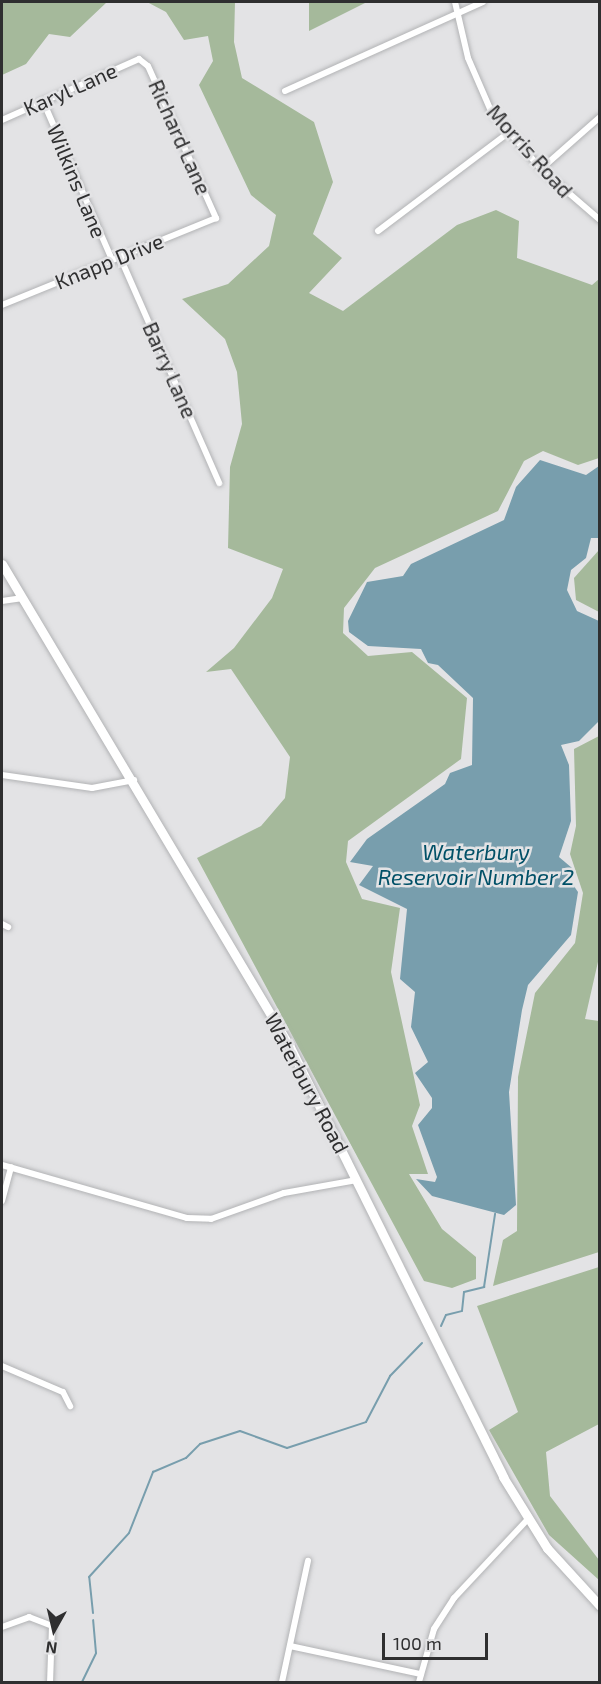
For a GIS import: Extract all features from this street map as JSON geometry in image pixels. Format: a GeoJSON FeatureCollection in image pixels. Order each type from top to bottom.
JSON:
{"type":"FeatureCollection","features":[{"type":"Feature","properties":{"kind":"main road","name":"Waterbury Road"},"geometry":{"type":"LineString","coordinates":[[2,564],[134,780],[290,1047],[358,1180],[488,1449],[528,1519],[600,1606]]}},
{"type":"Feature","properties":{"kind":"street"},"geometry":{"type":"LineString","coordinates":[[285,91],[457,5],[483,2]]}},
{"type":"Feature","properties":{"kind":"street","name":"Morris Road"},"geometry":{"type":"LineString","coordinates":[[457,5],[480,92],[508,133],[541,169],[600,220]]}},
{"type":"Feature","properties":{"kind":"street","name":"Karyl Lane"},"geometry":{"type":"LineString","coordinates":[[2,120],[139,59]]}},
{"type":"Feature","properties":{"kind":"street","name":"Richard Lane"},"geometry":{"type":"LineString","coordinates":[[139,59],[148,66],[216,218]]}},
{"type":"Feature","properties":{"kind":"street","name":"Wilkins Lane"},"geometry":{"type":"LineString","coordinates":[[43,101],[112,260]]}},
{"type":"Feature","properties":{"kind":"street"},"geometry":{"type":"LineString","coordinates":[[541,169],[600,117]]}},
{"type":"Feature","properties":{"kind":"street"},"geometry":{"type":"LineString","coordinates":[[378,231],[508,133]]}},
{"type":"Feature","properties":{"kind":"street","name":"Knapp Drive"},"geometry":{"type":"LineString","coordinates":[[2,305],[216,218]]}},
{"type":"Feature","properties":{"kind":"street","name":"Barry Lane"},"geometry":{"type":"LineString","coordinates":[[120,257],[219,483]]}},
{"type":"Feature","properties":{"kind":"street"},"geometry":{"type":"LineString","coordinates":[[2,602],[23,598]]}},
{"type":"Feature","properties":{"kind":"street"},"geometry":{"type":"LineString","coordinates":[[2,776],[80,788],[134,780]]}},
{"type":"Feature","properties":{"kind":"street"},"geometry":{"type":"LineString","coordinates":[[2,1165],[188,1218],[211,1219],[284,1193],[358,1180]]}},
{"type":"Feature","properties":{"kind":"street"},"geometry":{"type":"LineString","coordinates":[[2,1201],[11,1167]]}},
{"type":"Feature","properties":{"kind":"street"},"geometry":{"type":"LineString","coordinates":[[2,1366],[63,1392],[70,1406]]}},
{"type":"Feature","properties":{"kind":"street"},"geometry":{"type":"LineString","coordinates":[[419,1683],[434,1629],[454,1598],[528,1519]]}},
{"type":"Feature","properties":{"kind":"street"},"geometry":{"type":"LineString","coordinates":[[282,1683],[308,1561]]}},
{"type":"Feature","properties":{"kind":"street"},"geometry":{"type":"LineString","coordinates":[[2,1626],[29,1617],[52,1626],[50,1683]]}},
{"type":"Feature","properties":{"kind":"street"},"geometry":{"type":"LineString","coordinates":[[290,1646],[421,1674]]}},
{"type":"Feature","properties":{"kind":"green space"},"geometry":{"type":"Polygon","coordinates":[[[2,2],[107,2],[70,37],[49,34],[26,64],[2,75],[2,2]]]}},
{"type":"Feature","properties":{"kind":"green space"},"geometry":{"type":"Polygon","coordinates":[[[147,2],[235,2],[234,42],[242,78],[314,122],[333,182],[313,234],[342,258],[309,293],[343,311],[457,225],[496,210],[519,221],[517,258],[592,285],[599,279],[599,458],[578,465],[543,451],[524,461],[498,511],[375,568],[344,608],[343,633],[368,656],[412,652],[467,698],[461,759],[348,841],[346,862],[362,899],[400,908],[391,972],[420,1105],[412,1126],[428,1174],[409,1174],[442,1229],[476,1257],[476,1279],[452,1288],[424,1281],[197,858],[261,826],[285,798],[290,757],[231,669],[206,672],[234,648],[272,598],[283,569],[228,548],[230,467],[242,424],[237,372],[225,339],[182,299],[228,284],[269,246],[276,215],[251,195],[199,85],[213,61],[208,36],[184,40],[166,12],[147,2]]]}},
{"type":"Feature","properties":{"kind":"green space"},"geometry":{"type":"Polygon","coordinates":[[[309,2],[367,2],[309,31],[309,2]]]}},
{"type":"Feature","properties":{"kind":"green space"},"geometry":{"type":"Polygon","coordinates":[[[599,550],[599,612],[576,600],[574,578],[599,550]]]}},
{"type":"Feature","properties":{"kind":"green space"},"geometry":{"type":"Polygon","coordinates":[[[599,736],[600,953],[585,1019],[599,1021],[599,1252],[493,1286],[503,1240],[517,1231],[518,1077],[535,993],[575,943],[583,893],[570,854],[576,826],[574,749],[599,736]]]}},
{"type":"Feature","properties":{"kind":"green space"},"geometry":{"type":"Polygon","coordinates":[[[599,1267],[599,1424],[546,1452],[550,1496],[599,1560],[599,1580],[549,1535],[489,1430],[518,1412],[477,1306],[599,1267]]]}},
{"type":"Feature","properties":{"kind":"water","name":"Waterbury Reservoir Number 2"},"geometry":{"type":"Polygon","coordinates":[[[540,460],[586,475],[599,466],[599,538],[591,538],[586,558],[571,570],[567,590],[577,611],[599,621],[600,720],[579,741],[561,745],[569,765],[571,821],[559,857],[572,868],[569,879],[578,892],[571,935],[528,985],[522,1010],[509,1092],[516,1205],[504,1215],[432,1196],[416,1179],[435,1182],[437,1177],[418,1125],[432,1108],[432,1098],[415,1073],[428,1062],[411,1027],[415,992],[400,979],[407,909],[359,885],[373,866],[350,862],[367,839],[445,784],[450,773],[472,765],[473,698],[438,665],[428,663],[421,649],[368,646],[349,632],[348,621],[367,582],[403,576],[411,564],[504,520],[516,487],[540,460]]]}},
{"type":"Feature","properties":{"kind":"waterway"},"geometry":{"type":"LineString","coordinates":[[441,1326],[446,1315],[462,1311],[464,1292],[484,1287],[495,1214]]}},
{"type":"Feature","properties":{"kind":"waterway"},"geometry":{"type":"LineString","coordinates":[[93,1613],[89,1577],[129,1533],[153,1472],[186,1458],[200,1444],[240,1431],[287,1448],[366,1422],[390,1376],[422,1343]]}},
{"type":"Feature","properties":{"kind":"waterway"},"geometry":{"type":"LineString","coordinates":[[82,1682],[96,1653],[93,1620]]}}]}
